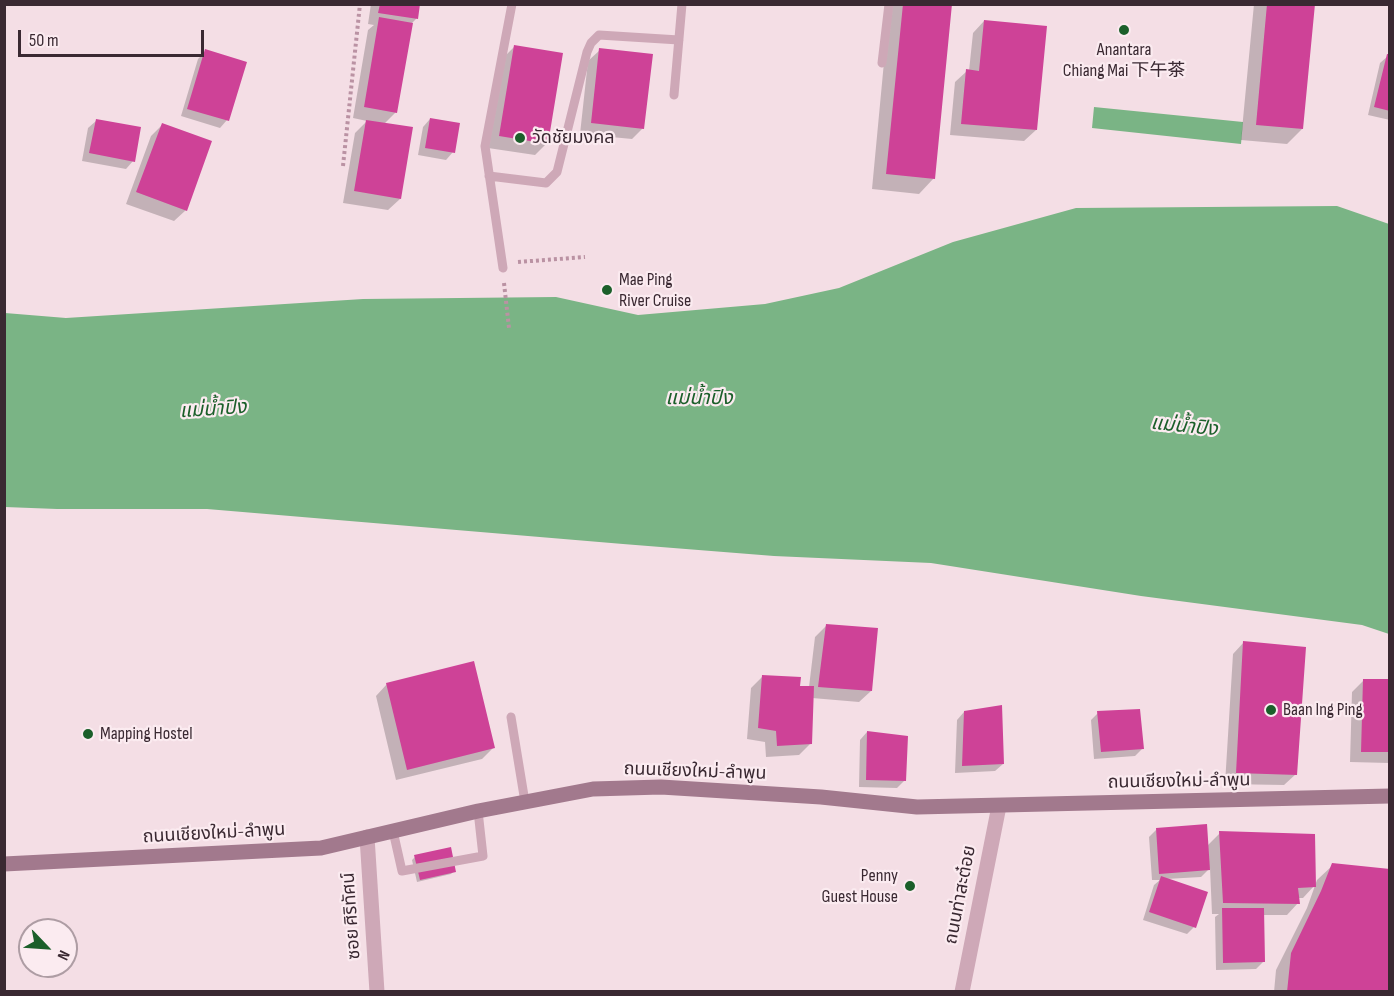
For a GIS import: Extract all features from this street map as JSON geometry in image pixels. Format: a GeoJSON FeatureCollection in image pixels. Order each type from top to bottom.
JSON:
{"type":"FeatureCollection","features":[{"type":"Feature","properties":{"kind":"main road","name":"ถนนเชียงใหม่-ลำพูน"},"geometry":{"type":"LineString","coordinates":[[4,864],[321,848],[478,811],[593,789],[662,788],[822,797],[917,807],[1389,796]]}},
{"type":"Feature","properties":{"kind":"street","name":"ถนนท่าสะต๋อย"},"geometry":{"type":"LineString","coordinates":[[962,992],[999,806]]}},
{"type":"Feature","properties":{"kind":"street","name":"ซอย ศิริทัศน์"},"geometry":{"type":"LineString","coordinates":[[367,837],[377,992]]}},
{"type":"Feature","properties":{"kind":"lane"},"geometry":{"type":"LineString","coordinates":[[502,266],[485,146],[512,4]]}},
{"type":"Feature","properties":{"kind":"lane"},"geometry":{"type":"LineString","coordinates":[[674,95],[682,4]]}},
{"type":"Feature","properties":{"kind":"lane"},"geometry":{"type":"LineString","coordinates":[[882,63],[889,4]]}},
{"type":"Feature","properties":{"kind":"lane"},"geometry":{"type":"LineString","coordinates":[[489,176],[546,183],[552,179],[557,172],[587,52],[591,43],[599,35],[679,40]]}},
{"type":"Feature","properties":{"kind":"lane"},"geometry":{"type":"LineString","coordinates":[[511,717],[525,802]]}},
{"type":"Feature","properties":{"kind":"lane"},"geometry":{"type":"LineString","coordinates":[[393,831],[402,871],[483,856],[478,811]]}},
{"type":"Feature","properties":{"kind":"path"},"geometry":{"type":"LineString","coordinates":[[343,166],[360,4]]}},
{"type":"Feature","properties":{"kind":"path"},"geometry":{"type":"LineString","coordinates":[[509,328],[502,266],[585,257]]}},
{"type":"Feature","properties":{"kind":"water"},"geometry":{"type":"Polygon","coordinates":[[[1094,107],[1243,122],[1241,144],[1092,128],[1094,107]]]}},
{"type":"Feature","properties":{"kind":"water","name":"แม่น้ำปิง"},"geometry":{"type":"Polygon","coordinates":[[[1337,206],[1389,224],[1389,634],[1362,625],[1141,596],[931,563],[774,556],[207,509],[5,507],[5,313],[66,318],[363,299],[556,297],[638,315],[765,304],[839,288],[953,242],[1076,208],[1337,206]]]}},
{"type":"Feature","properties":{"kind":"building"},"geometry":{"type":"Polygon","coordinates":[[[380,4],[420,4],[418,19],[378,13],[380,4]]]}},
{"type":"Feature","properties":{"kind":"building"},"geometry":{"type":"Polygon","coordinates":[[[903,4],[952,4],[935,179],[886,174],[903,4]]]}},
{"type":"Feature","properties":{"kind":"building"},"geometry":{"type":"Polygon","coordinates":[[[1267,4],[1315,4],[1303,129],[1256,125],[1267,4]]]}},
{"type":"Feature","properties":{"kind":"building"},"geometry":{"type":"Polygon","coordinates":[[[379,17],[413,23],[397,113],[364,107],[379,17]]]}},
{"type":"Feature","properties":{"kind":"building"},"geometry":{"type":"Polygon","coordinates":[[[984,20],[1047,26],[1037,130],[961,124],[966,69],[979,71],[984,20]]]}},
{"type":"Feature","properties":{"kind":"building"},"geometry":{"type":"Polygon","coordinates":[[[514,45],[563,53],[548,144],[499,136],[514,45]]]}},
{"type":"Feature","properties":{"kind":"building"},"geometry":{"type":"Polygon","coordinates":[[[599,48],[653,54],[644,129],[591,123],[599,48]]]}},
{"type":"Feature","properties":{"kind":"building"},"geometry":{"type":"Polygon","coordinates":[[[205,49],[247,62],[229,121],[187,109],[205,49]]]}},
{"type":"Feature","properties":{"kind":"building"},"geometry":{"type":"Polygon","coordinates":[[[1387,54],[1390,54],[1390,111],[1374,107],[1387,54]]]}},
{"type":"Feature","properties":{"kind":"building"},"geometry":{"type":"Polygon","coordinates":[[[430,118],[460,123],[455,153],[425,148],[430,118]]]}},
{"type":"Feature","properties":{"kind":"building"},"geometry":{"type":"Polygon","coordinates":[[[96,119],[141,127],[135,162],[89,153],[96,119]]]}},
{"type":"Feature","properties":{"kind":"building"},"geometry":{"type":"Polygon","coordinates":[[[366,120],[413,127],[401,199],[354,191],[366,120]]]}},
{"type":"Feature","properties":{"kind":"building"},"geometry":{"type":"Polygon","coordinates":[[[162,123],[212,141],[187,211],[136,192],[162,123]]]}},
{"type":"Feature","properties":{"kind":"building"},"geometry":{"type":"Polygon","coordinates":[[[826,624],[878,628],[872,691],[818,687],[826,624]]]}},
{"type":"Feature","properties":{"kind":"building","name":"Baan Ing Ping"},"geometry":{"type":"Polygon","coordinates":[[[1243,641],[1306,647],[1297,775],[1236,773],[1243,641]]]}},
{"type":"Feature","properties":{"kind":"building"},"geometry":{"type":"Polygon","coordinates":[[[474,661],[495,748],[407,770],[386,683],[474,661]]]}},
{"type":"Feature","properties":{"kind":"building"},"geometry":{"type":"Polygon","coordinates":[[[762,675],[801,677],[800,686],[814,686],[812,744],[777,746],[776,731],[758,728],[762,675]]]}},
{"type":"Feature","properties":{"kind":"building"},"geometry":{"type":"Polygon","coordinates":[[[1363,679],[1390,679],[1390,752],[1361,752],[1363,679]]]}},
{"type":"Feature","properties":{"kind":"building"},"geometry":{"type":"Polygon","coordinates":[[[1002,705],[1004,764],[962,766],[964,711],[1002,705]]]}},
{"type":"Feature","properties":{"kind":"building"},"geometry":{"type":"Polygon","coordinates":[[[1140,709],[1144,749],[1101,752],[1097,711],[1140,709]]]}},
{"type":"Feature","properties":{"kind":"building"},"geometry":{"type":"Polygon","coordinates":[[[867,731],[908,736],[906,781],[866,780],[867,731]]]}},
{"type":"Feature","properties":{"kind":"building"},"geometry":{"type":"Polygon","coordinates":[[[1207,824],[1210,870],[1159,874],[1156,828],[1207,824]]]}},
{"type":"Feature","properties":{"kind":"building"},"geometry":{"type":"Polygon","coordinates":[[[1219,831],[1315,834],[1316,887],[1298,888],[1300,904],[1223,903],[1219,831]]]}},
{"type":"Feature","properties":{"kind":"building"},"geometry":{"type":"Polygon","coordinates":[[[451,847],[456,872],[420,880],[414,855],[451,847]]]}},
{"type":"Feature","properties":{"kind":"building"},"geometry":{"type":"Polygon","coordinates":[[[1332,863],[1390,869],[1390,992],[1287,992],[1291,953],[1332,863]]]}},
{"type":"Feature","properties":{"kind":"building"},"geometry":{"type":"Polygon","coordinates":[[[1161,876],[1208,892],[1196,928],[1149,912],[1161,876]]]}},
{"type":"Feature","properties":{"kind":"building"},"geometry":{"type":"Polygon","coordinates":[[[1222,908],[1264,908],[1265,962],[1223,963],[1222,908]]]}},
{"type":"Feature","properties":{"kind":"place","name":"Anantara Chiang Mai 下午茶"},"geometry":{"type":"Point","coordinates":[1124,30]}},
{"type":"Feature","properties":{"kind":"place","name":"วัดชัยมงคล"},"geometry":{"type":"Point","coordinates":[520,138]}},
{"type":"Feature","properties":{"kind":"place","name":"Mae Ping River Cruise"},"geometry":{"type":"Point","coordinates":[607,290]}},
{"type":"Feature","properties":{"kind":"place","name":"Baan Ing Ping"},"geometry":{"type":"Point","coordinates":[1271,710]}},
{"type":"Feature","properties":{"kind":"place","name":"Mapping Hostel"},"geometry":{"type":"Point","coordinates":[88,734]}},
{"type":"Feature","properties":{"kind":"place","name":"Penny Guest House"},"geometry":{"type":"Point","coordinates":[910,886]}}]}
